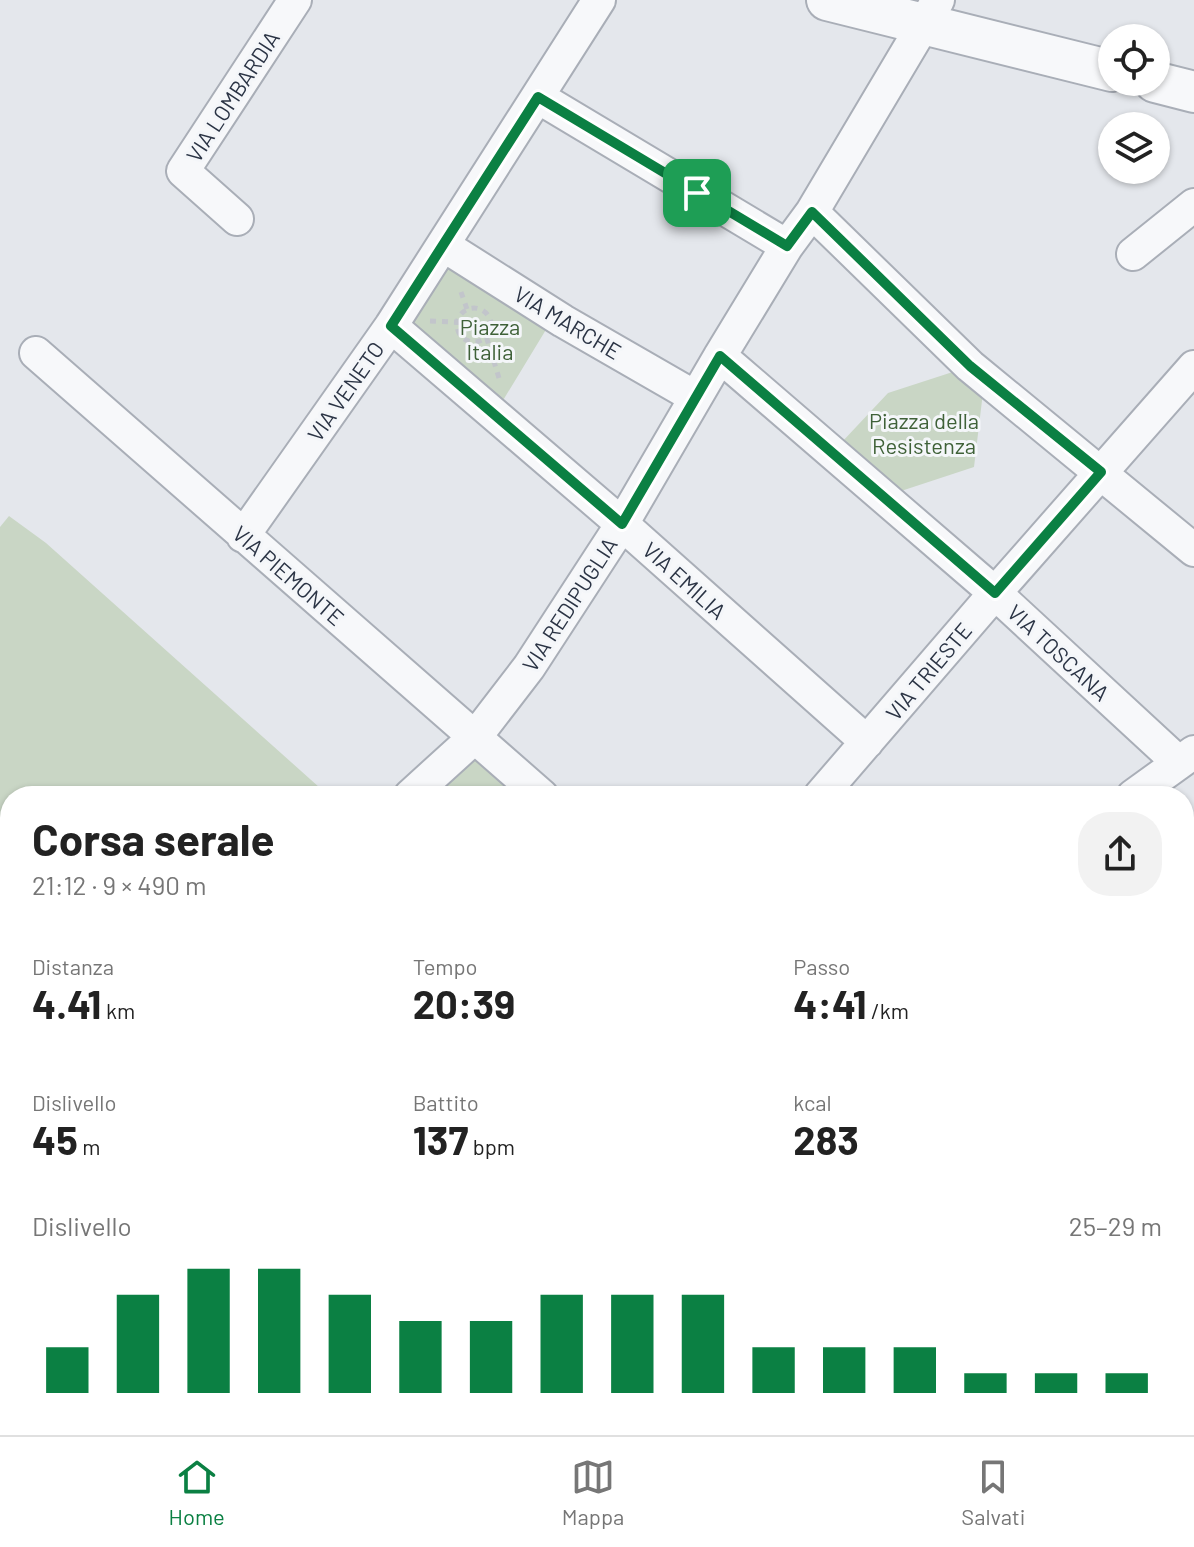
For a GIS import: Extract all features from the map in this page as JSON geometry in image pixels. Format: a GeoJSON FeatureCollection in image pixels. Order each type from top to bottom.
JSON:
{"type":"FeatureCollection","features":[{"type":"Feature","properties":{"kind":"street","name":"VIA LOMBARDIA"},"geometry":{"type":"LineString","coordinates":[[237,219],[183,171],[295,0]]}},
{"type":"Feature","properties":{"kind":"street","name":"VIA VENETO"},"geometry":{"type":"LineString","coordinates":[[243,536],[391,326],[599,0]]}},
{"type":"Feature","properties":{"kind":"street"},"geometry":{"type":"LineString","coordinates":[[827,0],[932,11],[1098,66]]}},
{"type":"Feature","properties":{"kind":"street","name":"VIA REDIPUGLIA"},"geometry":{"type":"LineString","coordinates":[[421,786],[476,736],[529,667],[622,524],[695,397],[787,246],[812,212],[932,11]]}},
{"type":"Feature","properties":{"kind":"street"},"geometry":{"type":"LineString","coordinates":[[1170,86],[1194,92]]}},
{"type":"Feature","properties":{"kind":"street"},"geometry":{"type":"LineString","coordinates":[[538,97],[787,246]]}},
{"type":"Feature","properties":{"kind":"street"},"geometry":{"type":"LineString","coordinates":[[1133,254],[1194,205]]}},
{"type":"Feature","properties":{"kind":"street"},"geometry":{"type":"LineString","coordinates":[[812,212],[970,366],[1194,550]]}},
{"type":"Feature","properties":{"kind":"street","name":"VIA MARCHE"},"geometry":{"type":"LineString","coordinates":[[443,245],[563,321],[695,397]]}},
{"type":"Feature","properties":{"kind":"street","name":"VIA EMILIA"},"geometry":{"type":"LineString","coordinates":[[391,326],[622,524],[867,742]]}},
{"type":"Feature","properties":{"kind":"street","name":"VIA PIEMONTE"},"geometry":{"type":"LineString","coordinates":[[36,353],[531,786]]}},
{"type":"Feature","properties":{"kind":"street","name":"VIA TOSCANA"},"geometry":{"type":"LineString","coordinates":[[720,356],[1186,757]]}},
{"type":"Feature","properties":{"kind":"street","name":"VIA TRIESTE"},"geometry":{"type":"LineString","coordinates":[[829,786],[1194,367]]}},
{"type":"Feature","properties":{"kind":"street"},"geometry":{"type":"LineString","coordinates":[[1147,786],[1186,757]]}},
{"type":"Feature","properties":{"kind":"path"},"geometry":{"type":"LineString","coordinates":[[486,336],[491,326],[487,315],[473,308],[463,312],[457,322],[462,337],[471,342],[486,336],[532,330]]}},
{"type":"Feature","properties":{"kind":"green space","name":"Piazza Italia"},"geometry":{"type":"Polygon","coordinates":[[[444,265],[547,328],[502,402],[409,320],[444,265]]]}},
{"type":"Feature","properties":{"kind":"green space","name":"Piazza della Resistenza"},"geometry":{"type":"Polygon","coordinates":[[[965,368],[984,384],[974,467],[895,493],[841,443],[888,393],[965,368]]]}},
{"type":"Feature","properties":{"kind":"green space"},"geometry":{"type":"Polygon","coordinates":[[[9,516],[46,543],[318,786],[0,786],[0,527],[9,516]]]}},
{"type":"Feature","properties":{"kind":"green space"},"geometry":{"type":"Polygon","coordinates":[[[473,758],[505,786],[443,786],[473,758]]]}},
{"type":"Feature","properties":{"kind":"route"},"geometry":{"type":"LineString","coordinates":[[538,97],[697,193],[787,246],[812,212],[970,366],[1101,472],[995,593],[720,356],[622,524],[391,326],[538,97]]}}]}
